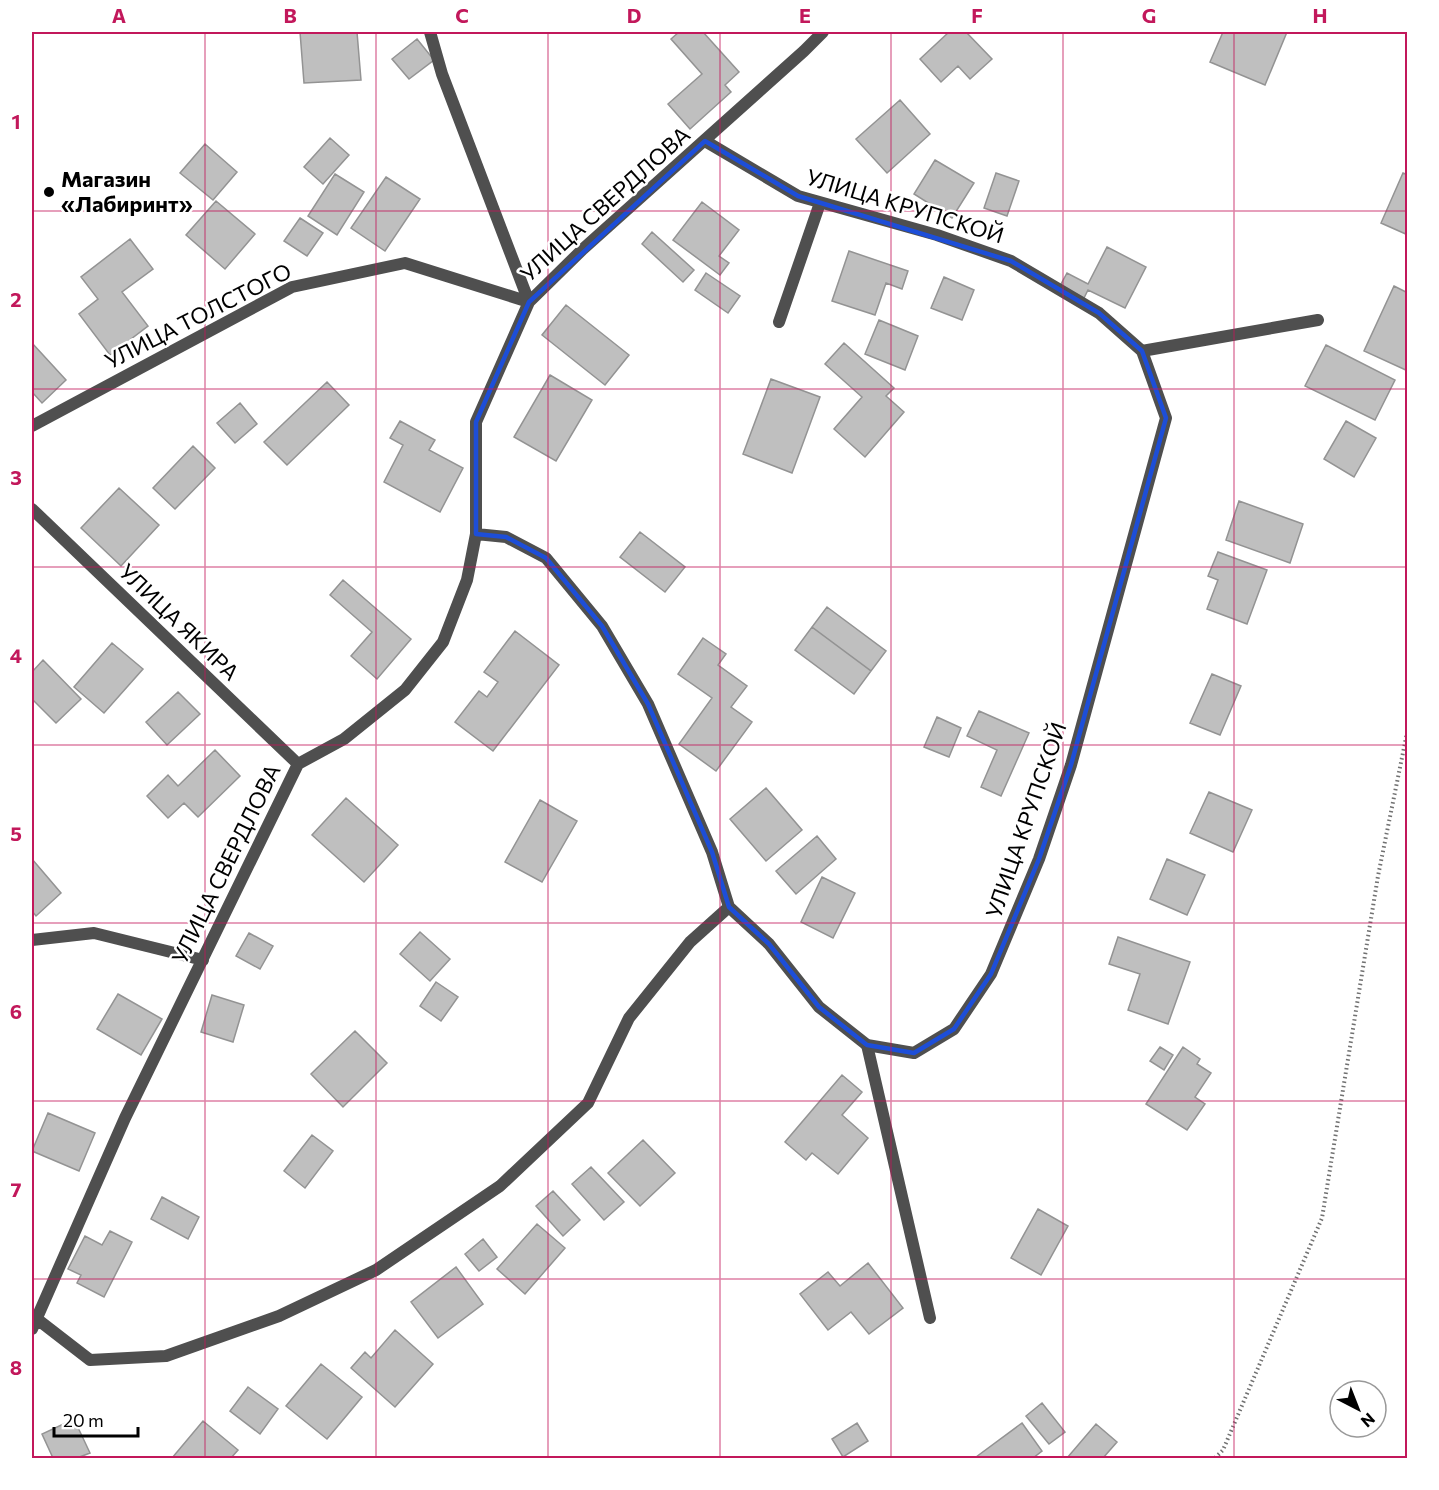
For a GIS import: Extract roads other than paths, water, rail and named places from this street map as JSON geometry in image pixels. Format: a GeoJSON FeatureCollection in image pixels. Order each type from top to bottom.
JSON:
{"type":"FeatureCollection","features":[{"type":"Feature","properties":{"kind":"street"},"geometry":{"type":"LineString","coordinates":[[430,32],[442,74],[529,302]]}},
{"type":"Feature","properties":{"kind":"street","name":"УЛИЦА СВЕРДЛОВА"},"geometry":{"type":"LineString","coordinates":[[729,907],[690,942],[629,1018],[588,1102],[500,1186],[376,1270],[279,1316],[166,1356],[90,1360],[34,1324],[125,1118],[298,765],[344,739],[405,690],[443,642],[467,580],[476,534],[476,422],[529,302],[583,249],[823,32]]}},
{"type":"Feature","properties":{"kind":"street","name":"УЛИЦА КРУПСКОЙ"},"geometry":{"type":"LineString","coordinates":[[705,141],[798,196],[937,235],[1011,261],[1099,313],[1142,351],[1166,418],[1071,765],[1039,859],[991,974],[954,1029],[914,1053],[867,1046]]}},
{"type":"Feature","properties":{"kind":"street"},"geometry":{"type":"LineString","coordinates":[[779,322],[820,203]]}},
{"type":"Feature","properties":{"kind":"street","name":"УЛИЦА ТОЛСТОГО"},"geometry":{"type":"LineString","coordinates":[[32,426],[292,287],[405,263],[529,302]]}},
{"type":"Feature","properties":{"kind":"street"},"geometry":{"type":"LineString","coordinates":[[1142,351],[1318,320]]}},
{"type":"Feature","properties":{"kind":"street","name":"УЛИЦА ЯКИРА"},"geometry":{"type":"LineString","coordinates":[[32,509],[298,765]]}},
{"type":"Feature","properties":{"kind":"street"},"geometry":{"type":"LineString","coordinates":[[476,534],[506,537],[546,558],[602,626],[648,704],[712,852],[729,907],[769,944],[819,1007],[867,1046],[930,1318]]}},
{"type":"Feature","properties":{"kind":"street"},"geometry":{"type":"LineString","coordinates":[[32,940],[94,933],[203,960]]}},
{"type":"Feature","properties":{"kind":"place","name":"Магазин «Лабиринт»"},"geometry":{"type":"Point","coordinates":[49,192]}}]}
